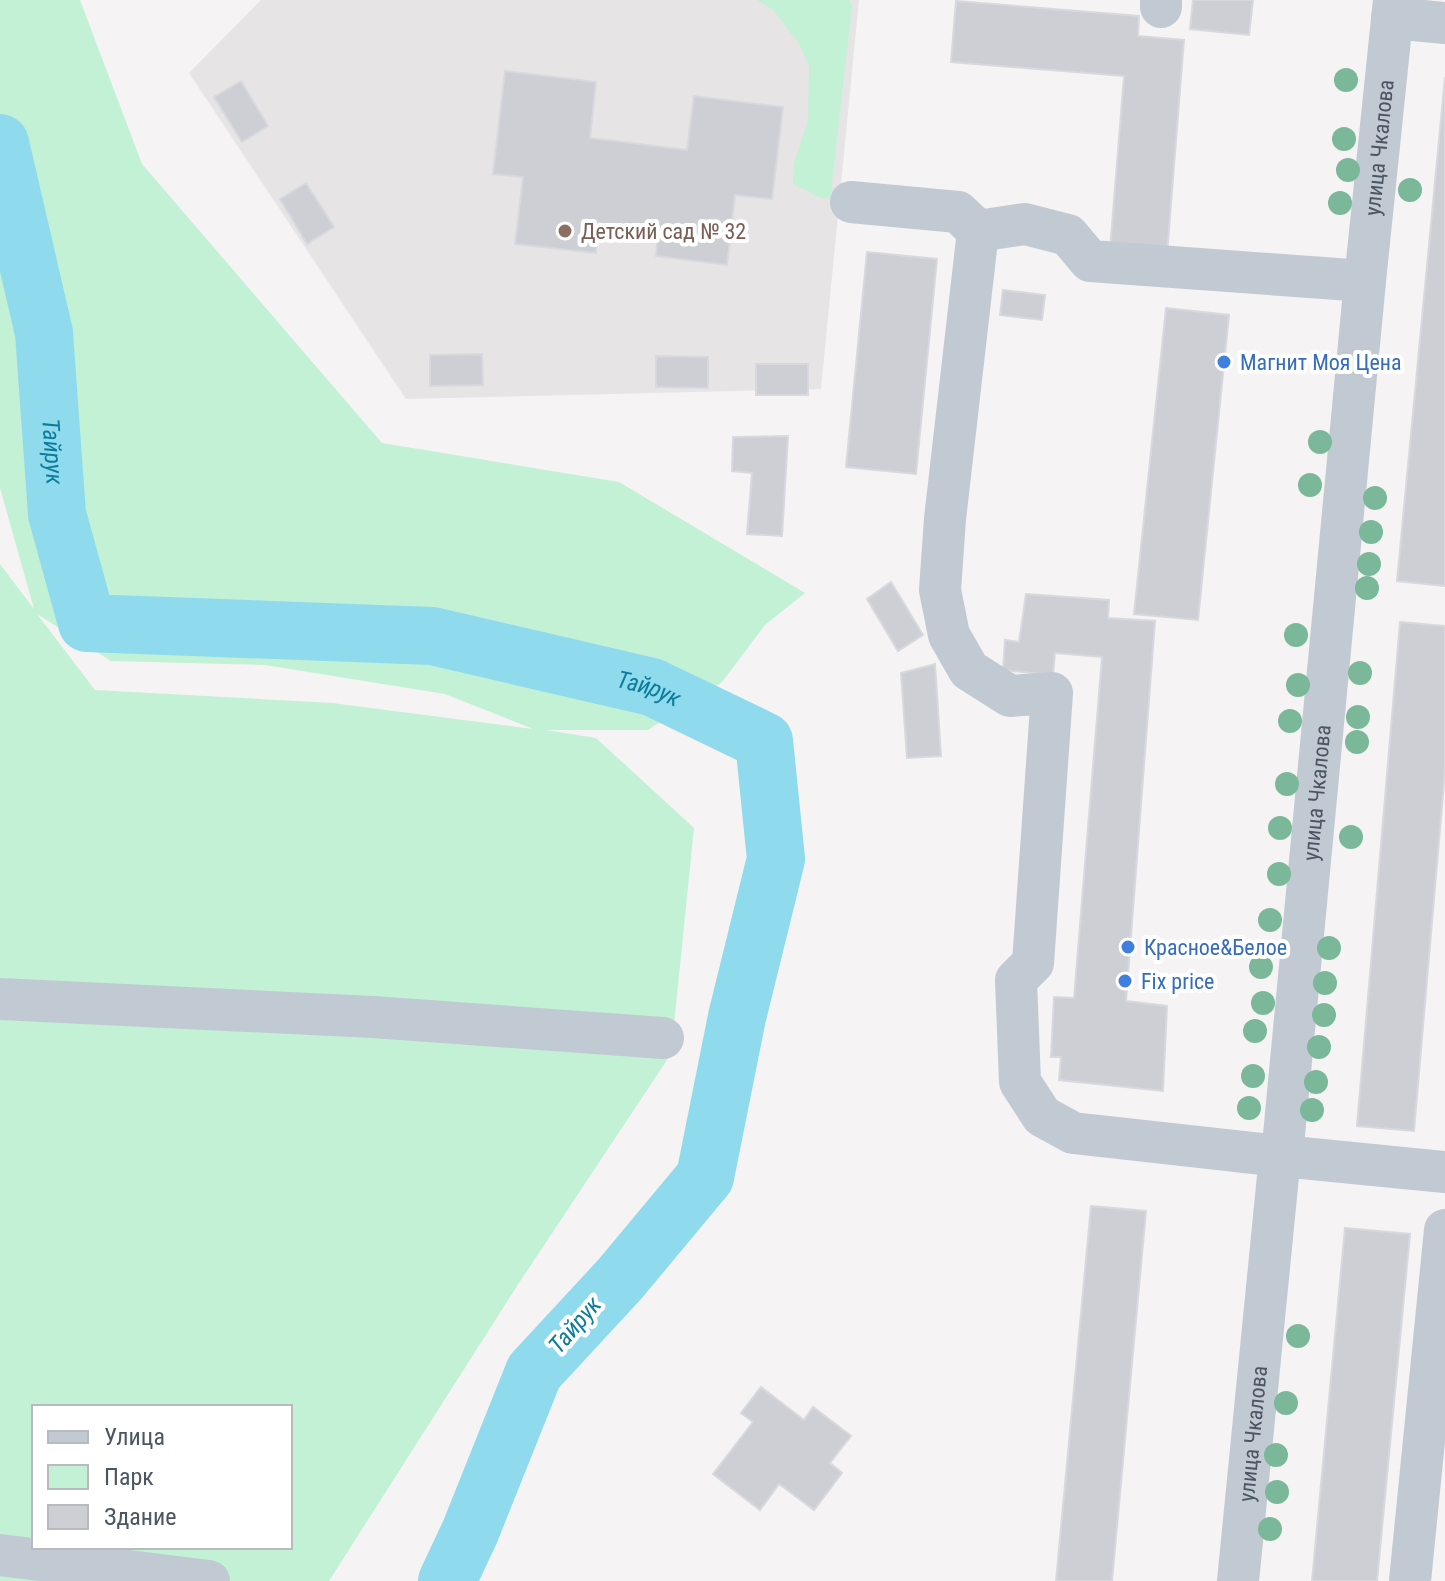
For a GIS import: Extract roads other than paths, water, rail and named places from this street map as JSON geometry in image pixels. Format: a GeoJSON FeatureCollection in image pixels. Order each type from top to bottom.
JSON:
{"type":"FeatureCollection","features":[{"type":"Feature","properties":{"kind":"street"},"geometry":{"type":"LineString","coordinates":[[1393,9],[1445,23]]}},
{"type":"Feature","properties":{"kind":"street","name":"улица Чкалова"},"geometry":{"type":"LineString","coordinates":[[1238,1581],[1393,9]]}},
{"type":"Feature","properties":{"kind":"street"},"geometry":{"type":"LineString","coordinates":[[851,202],[958,212],[978,231]]}},
{"type":"Feature","properties":{"kind":"street"},"geometry":{"type":"LineString","coordinates":[[978,231],[1025,224],[1068,235],[1090,261],[1365,281]]}},
{"type":"Feature","properties":{"kind":"street"},"geometry":{"type":"LineString","coordinates":[[978,231],[940,590],[949,635],[969,670],[1010,696],[1052,693],[1033,963],[1016,980],[1020,1082],[1042,1116],[1073,1133],[1445,1172]]}},
{"type":"Feature","properties":{"kind":"street"},"geometry":{"type":"LineString","coordinates":[[0,999],[373,1017],[663,1038]]}},
{"type":"Feature","properties":{"kind":"street"},"geometry":{"type":"LineString","coordinates":[[1410,1581],[1445,1230]]}},
{"type":"Feature","properties":{"kind":"street"},"geometry":{"type":"LineString","coordinates":[[0,1555],[209,1581]]}},
{"type":"Feature","properties":{"kind":"waterway","name":"Тайрук"},"geometry":{"type":"LineString","coordinates":[[0,143],[44,333],[57,514],[87,623],[432,636],[652,687],[764,741],[776,859],[737,1017],[705,1177],[620,1279],[534,1372],[470,1532],[447,1581]]}},
{"type":"Feature","properties":{"kind":"place","name":"Детский сад № 32"},"geometry":{"type":"Point","coordinates":[565,231]}},
{"type":"Feature","properties":{"kind":"place","name":"Магнит Моя Цена"},"geometry":{"type":"Point","coordinates":[1224,362]}},
{"type":"Feature","properties":{"kind":"place","name":"Красное&Белое"},"geometry":{"type":"Point","coordinates":[1128,947]}},
{"type":"Feature","properties":{"kind":"place","name":"Fix price"},"geometry":{"type":"Point","coordinates":[1125,981]}}]}
